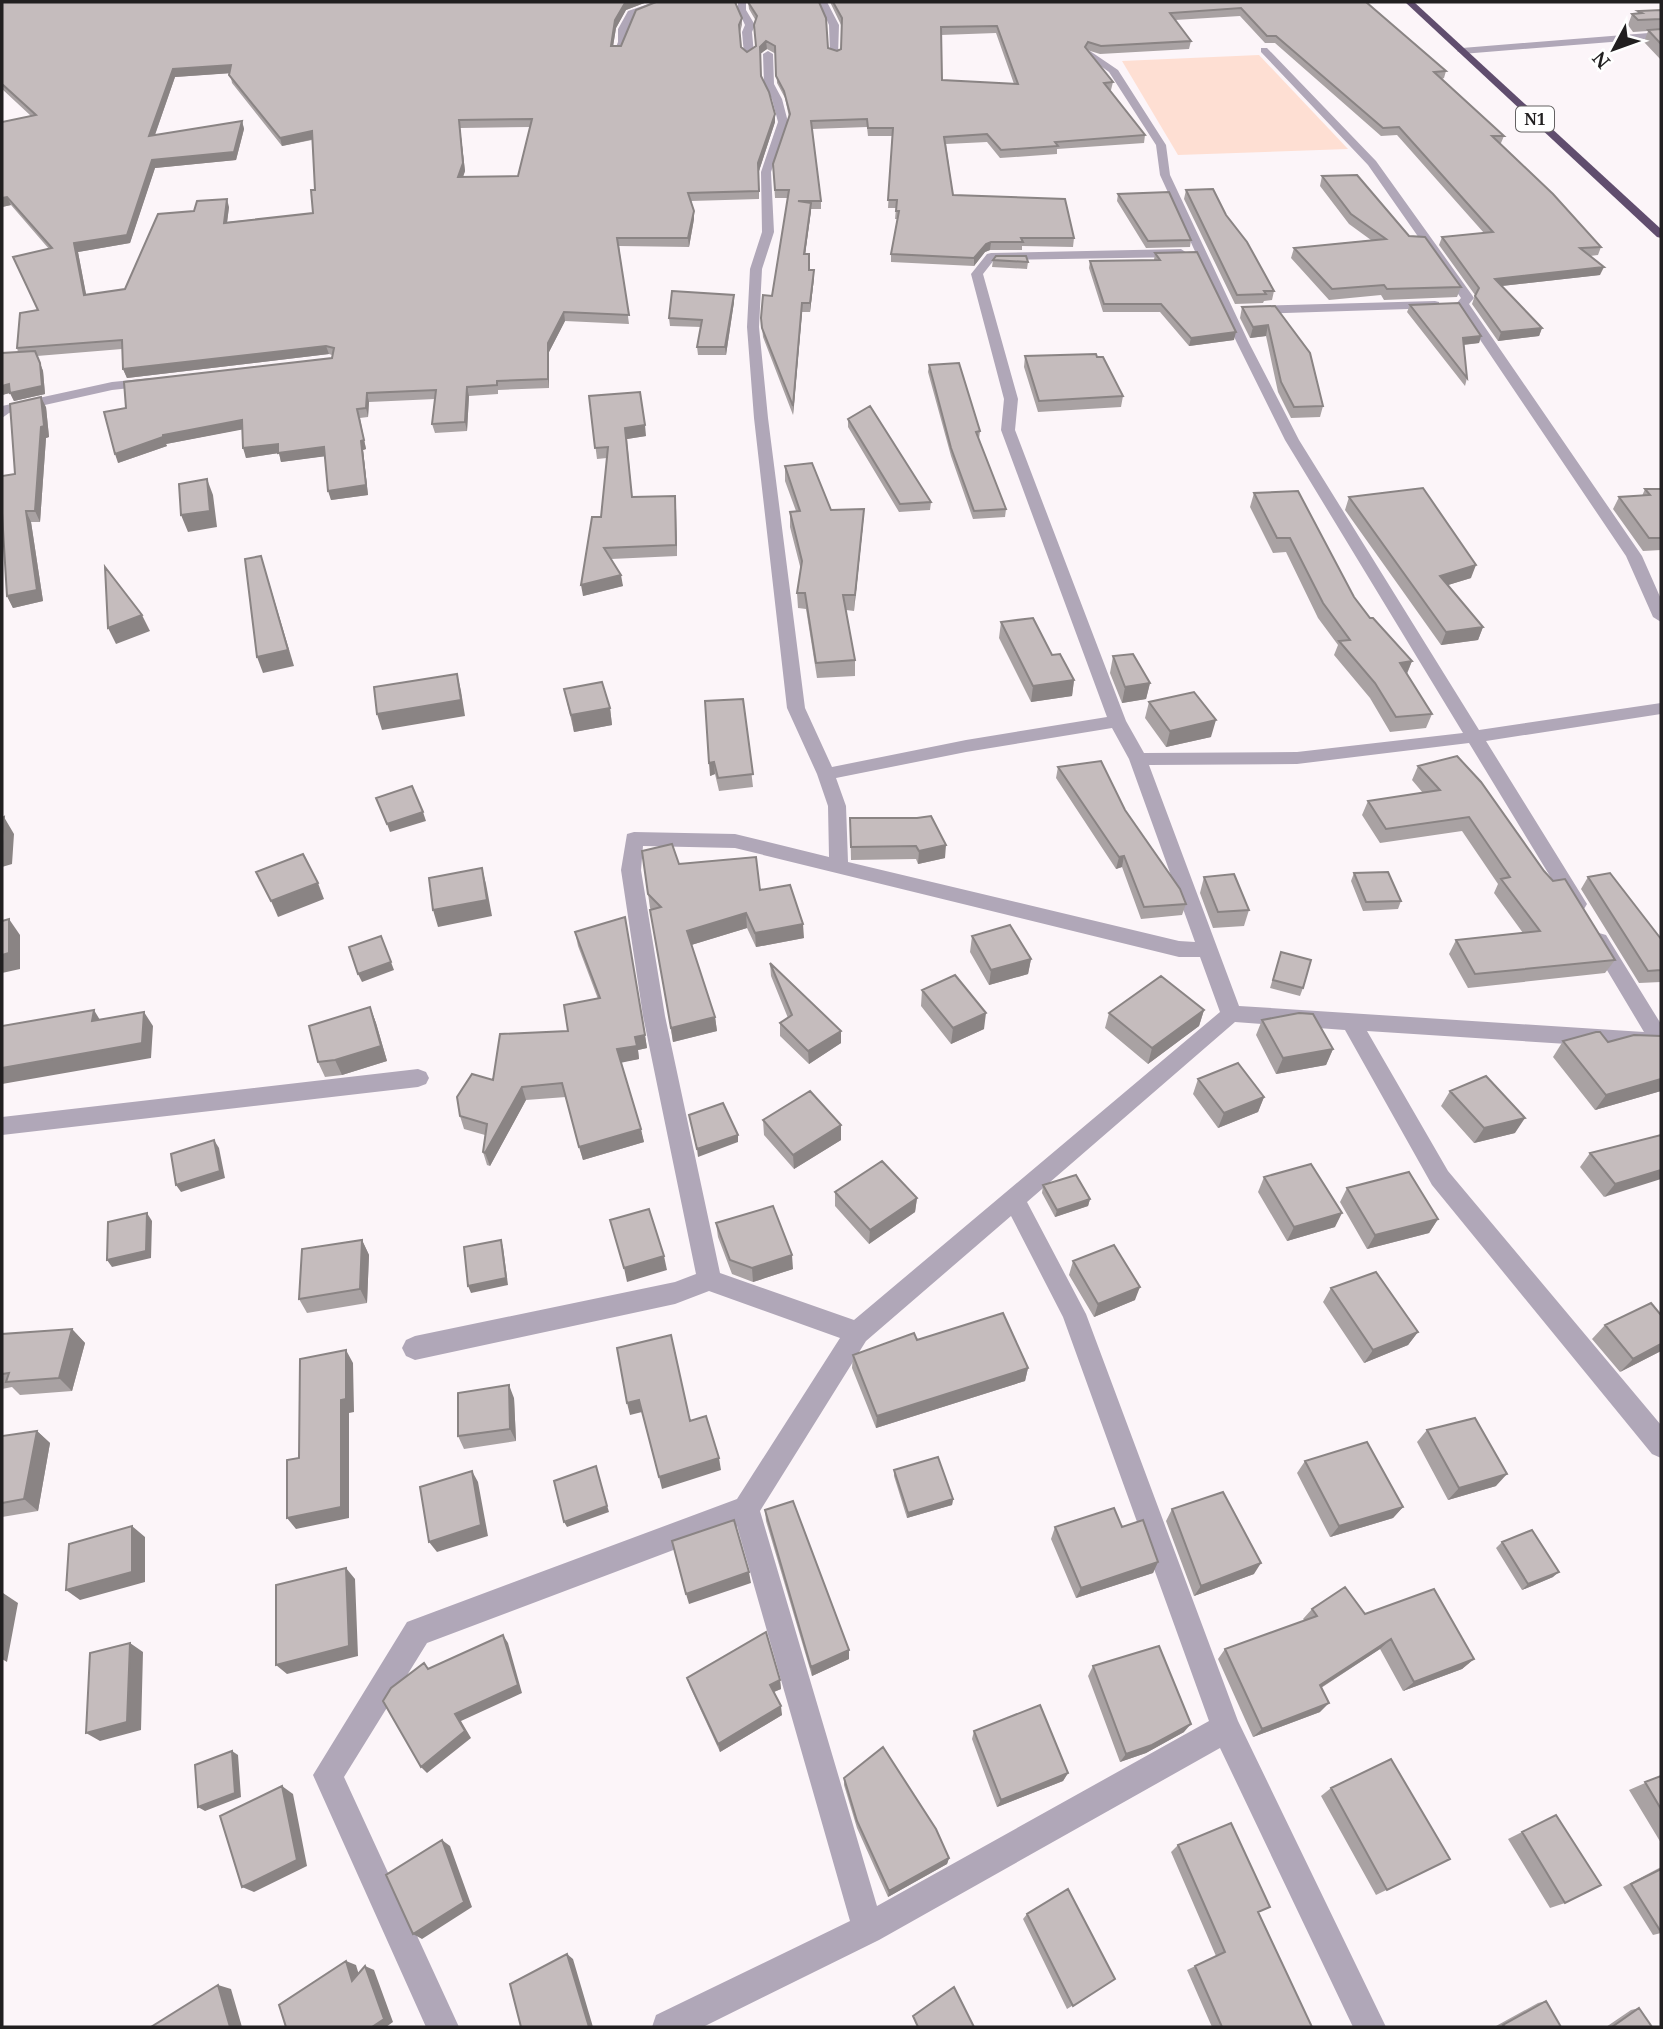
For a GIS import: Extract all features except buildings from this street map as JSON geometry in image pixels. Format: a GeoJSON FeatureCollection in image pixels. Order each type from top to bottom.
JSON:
{"type":"FeatureCollection","features":[{"type":"Feature","properties":{"kind":"highway","name":"N1"},"geometry":{"type":"LineString","coordinates":[[1409,2],[1661,235]]}},
{"type":"Feature","properties":{"kind":"street"},"geometry":{"type":"LineString","coordinates":[[617,50],[622,43],[623,29],[634,6],[632,2]]}},
{"type":"Feature","properties":{"kind":"street"},"geometry":{"type":"LineString","coordinates":[[631,13],[662,2]]}},
{"type":"Feature","properties":{"kind":"street"},"geometry":{"type":"LineString","coordinates":[[742,2],[742,10],[750,25],[747,32],[749,54]]}},
{"type":"Feature","properties":{"kind":"street"},"geometry":{"type":"LineString","coordinates":[[823,2],[834,25],[835,54]]}},
{"type":"Feature","properties":{"kind":"street"},"geometry":{"type":"LineString","coordinates":[[1462,51],[1661,35]]}},
{"type":"Feature","properties":{"kind":"street"},"geometry":{"type":"LineString","coordinates":[[1228,311],[1462,304],[1468,298],[1372,163],[1264,50]]}},
{"type":"Feature","properties":{"kind":"street"},"geometry":{"type":"LineString","coordinates":[[768,54],[769,84],[778,99],[783,122],[766,172],[768,232],[756,269],[753,327],[761,418],[796,708],[838,806],[839,868]]}},
{"type":"Feature","properties":{"kind":"street"},"geometry":{"type":"LineString","coordinates":[[1090,54],[1113,70],[1161,145],[1165,174],[1228,311],[1292,440],[1661,1042]]}},
{"type":"Feature","properties":{"kind":"street"},"geometry":{"type":"LineString","coordinates":[[1201,253],[991,257],[977,274],[1011,399],[1008,430],[1117,721],[1138,759],[1231,1014]]}},
{"type":"Feature","properties":{"kind":"street"},"geometry":{"type":"LineString","coordinates":[[1462,304],[1634,556],[1661,617]]}},
{"type":"Feature","properties":{"kind":"street"},"geometry":{"type":"LineString","coordinates":[[2,412],[112,386],[162,381]]}},
{"type":"Feature","properties":{"kind":"street"},"geometry":{"type":"LineString","coordinates":[[1138,759],[1297,758],[1474,737],[1661,708]]}},
{"type":"Feature","properties":{"kind":"street"},"geometry":{"type":"LineString","coordinates":[[826,774],[966,746],[1117,721]]}},
{"type":"Feature","properties":{"kind":"street"},"geometry":{"type":"LineString","coordinates":[[709,1280],[654,1016],[631,870],[634,838],[735,841],[1179,949],[1206,950]]}},
{"type":"Feature","properties":{"kind":"street"},"geometry":{"type":"LineString","coordinates":[[443,2027],[328,1775],[417,1632],[746,1509],[857,1333],[1231,1014],[1661,1042]]}},
{"type":"Feature","properties":{"kind":"street"},"geometry":{"type":"LineString","coordinates":[[1350,1022],[1440,1178],[1661,1445]]}},
{"type":"Feature","properties":{"kind":"street"},"geometry":{"type":"LineString","coordinates":[[2,1126],[418,1078]]}},
{"type":"Feature","properties":{"kind":"street"},"geometry":{"type":"LineString","coordinates":[[1014,1201],[1074,1314],[1226,1728],[1370,2027]]}},
{"type":"Feature","properties":{"kind":"street"},"geometry":{"type":"LineString","coordinates":[[415,1348],[674,1293],[709,1280],[857,1333]]}},
{"type":"Feature","properties":{"kind":"street"},"geometry":{"type":"LineString","coordinates":[[746,1509],[868,1929]]}},
{"type":"Feature","properties":{"kind":"street"},"geometry":{"type":"LineString","coordinates":[[668,2027],[868,1929],[1226,1728]]}},
{"type":"Feature","properties":{"kind":"shaded area"},"geometry":{"type":"Polygon","coordinates":[[[1259,55],[1348,149],[1178,155],[1122,61],[1259,55]]]}}]}
